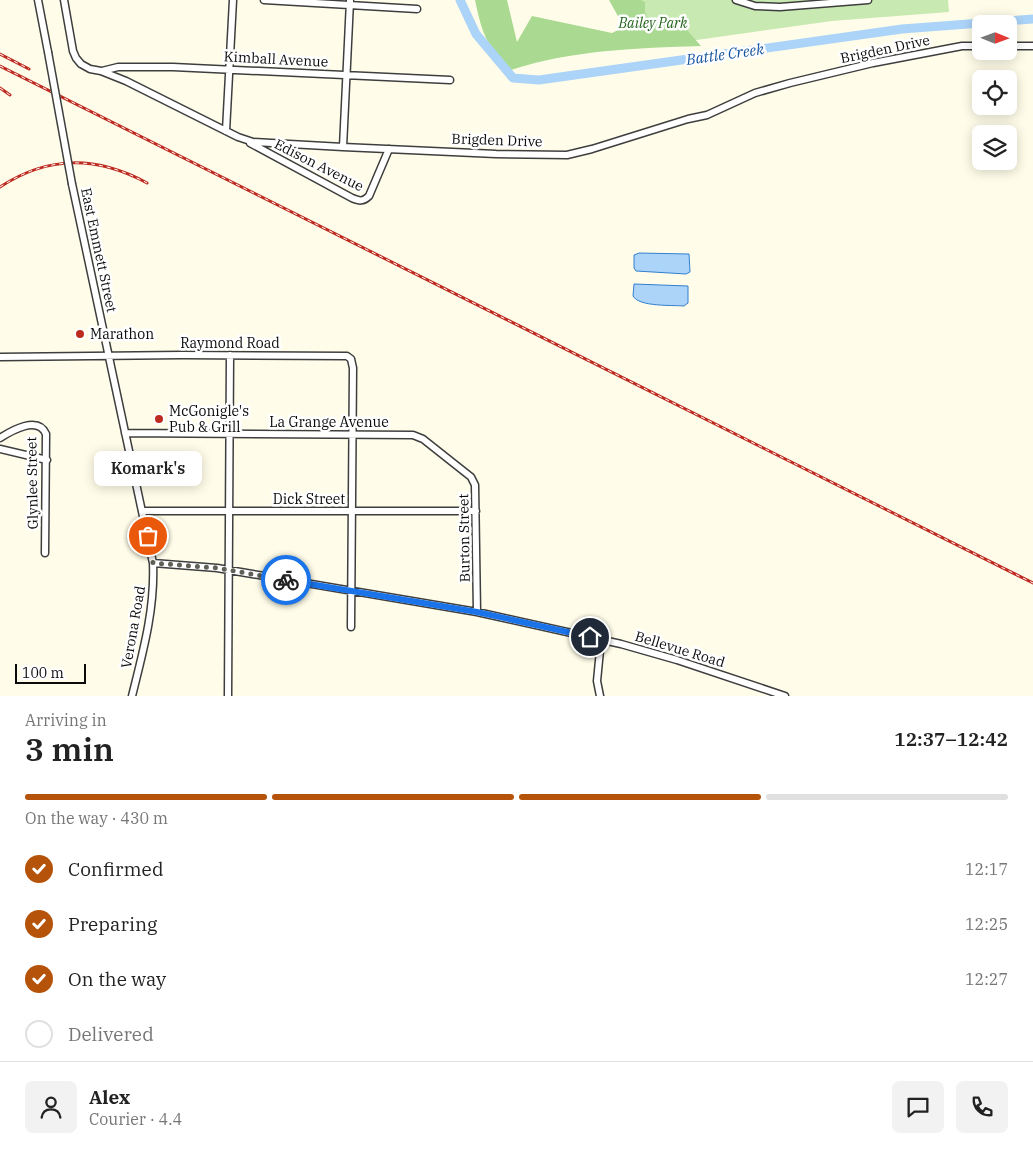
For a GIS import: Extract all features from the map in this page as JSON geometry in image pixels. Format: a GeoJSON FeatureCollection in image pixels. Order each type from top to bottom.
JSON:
{"type":"FeatureCollection","features":[{"type":"Feature","properties":{"kind":"street","name":"East Emmett Street"},"geometry":{"type":"LineString","coordinates":[[38,0],[72,184],[153,563]]}},
{"type":"Feature","properties":{"kind":"street","name":"Brigden Drive"},"geometry":{"type":"LineString","coordinates":[[64,0],[70,39],[76,58],[81,64],[90,69],[101,71],[126,81],[238,137],[253,142],[343,147],[496,154],[567,155],[707,115],[754,93],[790,83],[873,63],[962,46],[972,46]]}},
{"type":"Feature","properties":{"kind":"street"},"geometry":{"type":"LineString","coordinates":[[226,131],[233,0]]}},
{"type":"Feature","properties":{"kind":"street"},"geometry":{"type":"LineString","coordinates":[[264,0],[350,2],[418,9]]}},
{"type":"Feature","properties":{"kind":"street"},"geometry":{"type":"LineString","coordinates":[[736,0],[755,6],[868,0]]}},
{"type":"Feature","properties":{"kind":"street"},"geometry":{"type":"LineString","coordinates":[[343,147],[350,2]]}},
{"type":"Feature","properties":{"kind":"street"},"geometry":{"type":"LineString","coordinates":[[1018,46],[1033,46]]}},
{"type":"Feature","properties":{"kind":"street","name":"Kimball Avenue"},"geometry":{"type":"LineString","coordinates":[[101,71],[118,67],[142,67],[450,80]]}},
{"type":"Feature","properties":{"kind":"street","name":"Edison Avenue"},"geometry":{"type":"LineString","coordinates":[[238,137],[360,201],[364,201],[369,196],[389,149]]}},
{"type":"Feature","properties":{"kind":"street"},"geometry":{"type":"LineString","coordinates":[[228,696],[230,355]]}},
{"type":"Feature","properties":{"kind":"street","name":"Raymond Road"},"geometry":{"type":"LineString","coordinates":[[0,357],[348,356],[351,359],[353,368],[353,434]]}},
{"type":"Feature","properties":{"kind":"street","name":"Glynlee Street"},"geometry":{"type":"LineString","coordinates":[[0,438],[24,426],[40,427],[46,434],[46,553]]}},
{"type":"Feature","properties":{"kind":"street","name":"La Grange Avenue"},"geometry":{"type":"LineString","coordinates":[[125,433],[413,435]]}},
{"type":"Feature","properties":{"kind":"street"},"geometry":{"type":"LineString","coordinates":[[351,627],[353,434]]}},
{"type":"Feature","properties":{"kind":"street","name":"Burton Street"},"geometry":{"type":"LineString","coordinates":[[413,435],[423,439],[471,477],[475,485],[477,612]]}},
{"type":"Feature","properties":{"kind":"street"},"geometry":{"type":"LineString","coordinates":[[0,448],[47,460]]}},
{"type":"Feature","properties":{"kind":"street","name":"Dick Street"},"geometry":{"type":"LineString","coordinates":[[143,511],[476,511]]}},
{"type":"Feature","properties":{"kind":"street","name":"Bellevue Road"},"geometry":{"type":"LineString","coordinates":[[153,563],[198,565],[477,612],[621,644],[677,660],[785,696]]}},
{"type":"Feature","properties":{"kind":"street","name":"Verona Road"},"geometry":{"type":"LineString","coordinates":[[132,696],[146,640],[152,604],[153,563]]}},
{"type":"Feature","properties":{"kind":"street"},"geometry":{"type":"LineString","coordinates":[[600,696],[597,681],[602,640]]}},
{"type":"Feature","properties":{"kind":"green space"},"geometry":{"type":"Polygon","coordinates":[[[475,0],[507,0],[517,42],[532,16],[612,33],[624,27],[609,0],[641,0],[645,2],[645,12],[652,26],[681,23],[701,46],[629,49],[581,54],[534,63],[511,70],[490,46],[480,21],[475,0]]]}},
{"type":"Feature","properties":{"kind":"green space","name":"Bailey Park"},"geometry":{"type":"Polygon","coordinates":[[[612,0],[948,0],[949,12],[832,21],[640,48],[612,0]]]}},
{"type":"Feature","properties":{"kind":"water"},"geometry":{"type":"Polygon","coordinates":[[[639,253],[689,254],[690,272],[686,274],[636,271],[634,268],[634,255],[639,253]]]}},
{"type":"Feature","properties":{"kind":"water"},"geometry":{"type":"Polygon","coordinates":[[[634,284],[688,286],[688,303],[684,306],[656,305],[636,300],[633,296],[634,284]]]}},
{"type":"Feature","properties":{"kind":"waterway","name":"Battle Creek"},"geometry":{"type":"LineString","coordinates":[[460,0],[476,34],[513,78],[539,80],[902,29],[1033,19]]}},
{"type":"Feature","properties":{"kind":"railway"},"geometry":{"type":"LineString","coordinates":[[0,54],[29,69]]}},
{"type":"Feature","properties":{"kind":"railway"},"geometry":{"type":"LineString","coordinates":[[0,66],[1033,583]]}},
{"type":"Feature","properties":{"kind":"railway"},"geometry":{"type":"LineString","coordinates":[[0,88],[10,95]]}},
{"type":"Feature","properties":{"kind":"railway"},"geometry":{"type":"LineString","coordinates":[[0,187],[37,169],[73,163],[110,168],[147,183]]}},
{"type":"Feature","properties":{"kind":"way so far"},"geometry":{"type":"LineString","coordinates":[[148,536],[153,563],[198,565],[286,580]]}},
{"type":"Feature","properties":{"kind":"place","name":"Marathon"},"geometry":{"type":"Point","coordinates":[80,334]}},
{"type":"Feature","properties":{"kind":"place","name":"McGonigle's Pub & Grill"},"geometry":{"type":"Point","coordinates":[159,419]}},
{"type":"Feature","properties":{"kind":"place","name":"Komark's"},"geometry":{"type":"Point","coordinates":[148,536]}},
{"type":"Feature","properties":{"kind":"route"},"geometry":{"type":"LineString","coordinates":[[286,580],[477,612],[590,637]]}}]}
